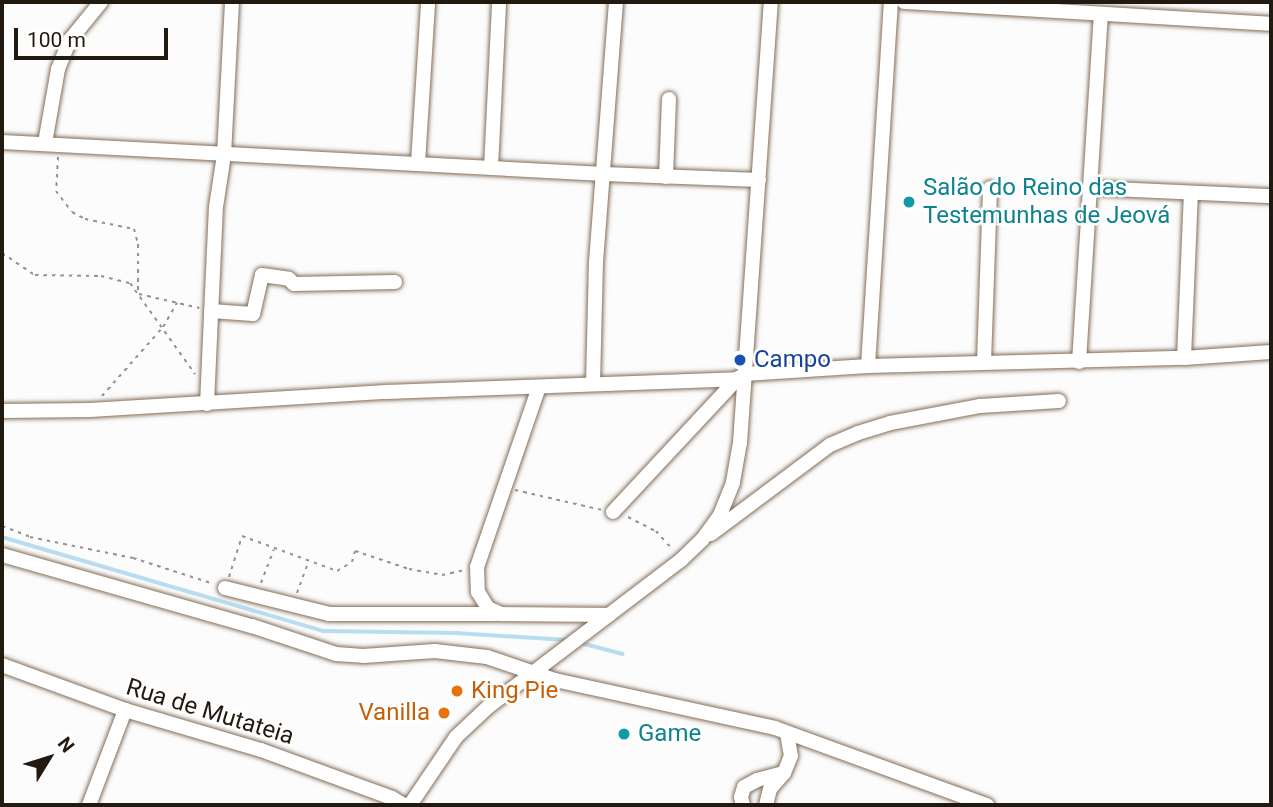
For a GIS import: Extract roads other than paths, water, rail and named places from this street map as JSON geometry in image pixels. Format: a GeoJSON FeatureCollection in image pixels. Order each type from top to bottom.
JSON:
{"type":"FeatureCollection","features":[{"type":"Feature","properties":{"kind":"street"},"geometry":{"type":"LineString","coordinates":[[52,143],[58,69],[70,40],[101,2]]}},
{"type":"Feature","properties":{"kind":"street"},"geometry":{"type":"LineString","coordinates":[[207,397],[216,207],[224,155],[232,2]]}},
{"type":"Feature","properties":{"kind":"street"},"geometry":{"type":"LineString","coordinates":[[418,163],[428,2]]}},
{"type":"Feature","properties":{"kind":"street"},"geometry":{"type":"LineString","coordinates":[[491,168],[499,2]]}},
{"type":"Feature","properties":{"kind":"street"},"geometry":{"type":"LineString","coordinates":[[593,384],[596,262],[616,2]]}},
{"type":"Feature","properties":{"kind":"street"},"geometry":{"type":"LineString","coordinates":[[701,541],[720,515],[733,482],[740,443],[741,376],[760,180],[771,2]]}},
{"type":"Feature","properties":{"kind":"street"},"geometry":{"type":"LineString","coordinates":[[868,366],[891,2]]}},
{"type":"Feature","properties":{"kind":"street"},"geometry":{"type":"LineString","coordinates":[[904,2],[1110,11],[1271,24]]}},
{"type":"Feature","properties":{"kind":"street"},"geometry":{"type":"LineString","coordinates":[[1079,362],[1092,188],[1110,11]]}},
{"type":"Feature","properties":{"kind":"street"},"geometry":{"type":"LineString","coordinates":[[666,177],[669,99]]}},
{"type":"Feature","properties":{"kind":"street"},"geometry":{"type":"LineString","coordinates":[[2,142],[760,180]]}},
{"type":"Feature","properties":{"kind":"street"},"geometry":{"type":"LineString","coordinates":[[984,362],[990,188]]}},
{"type":"Feature","properties":{"kind":"street"},"geometry":{"type":"LineString","coordinates":[[1092,188],[1271,196]]}},
{"type":"Feature","properties":{"kind":"street"},"geometry":{"type":"LineString","coordinates":[[1184,358],[1191,193]]}},
{"type":"Feature","properties":{"kind":"street"},"geometry":{"type":"LineString","coordinates":[[211,311],[253,314],[262,275],[289,279],[294,284],[395,282]]}},
{"type":"Feature","properties":{"kind":"street"},"geometry":{"type":"LineString","coordinates":[[2,411],[90,410],[207,397],[539,387],[868,366],[1079,362],[1271,352]]}},
{"type":"Feature","properties":{"kind":"street"},"geometry":{"type":"LineString","coordinates":[[614,512],[741,376]]}},
{"type":"Feature","properties":{"kind":"street"},"geometry":{"type":"LineString","coordinates":[[501,614],[483,603],[478,592],[477,567],[539,387]]}},
{"type":"Feature","properties":{"kind":"street"},"geometry":{"type":"LineString","coordinates":[[410,805],[456,737],[531,673],[830,445],[890,423],[980,406],[1059,401]]}},
{"type":"Feature","properties":{"kind":"street"},"geometry":{"type":"LineString","coordinates":[[2,555],[240,622],[336,654],[363,656],[435,651],[508,662],[531,673],[787,733],[987,805]]}},
{"type":"Feature","properties":{"kind":"street"},"geometry":{"type":"LineString","coordinates":[[225,588],[329,614],[609,615]]}},
{"type":"Feature","properties":{"kind":"street","name":"Rua de Mutateia"},"geometry":{"type":"LineString","coordinates":[[2,664],[125,710],[261,750],[395,803]]}},
{"type":"Feature","properties":{"kind":"street"},"geometry":{"type":"LineString","coordinates":[[89,805],[125,710]]}},
{"type":"Feature","properties":{"kind":"street"},"geometry":{"type":"LineString","coordinates":[[766,805],[770,789],[784,773],[791,756],[787,733]]}},
{"type":"Feature","properties":{"kind":"street"},"geometry":{"type":"LineString","coordinates":[[743,805],[741,797],[744,787],[757,780],[784,773]]}},
{"type":"Feature","properties":{"kind":"waterway"},"geometry":{"type":"LineString","coordinates":[[2,537],[324,631],[456,633],[567,640]]}},
{"type":"Feature","properties":{"kind":"waterway"},"geometry":{"type":"LineString","coordinates":[[581,643],[623,654]]}},
{"type":"Feature","properties":{"kind":"place","name":"Salão do Reino das Testemunhas de Jeová"},"geometry":{"type":"Point","coordinates":[909,202]}},
{"type":"Feature","properties":{"kind":"place","name":"Campo"},"geometry":{"type":"Point","coordinates":[740,360]}},
{"type":"Feature","properties":{"kind":"place","name":"King Pie"},"geometry":{"type":"Point","coordinates":[457,691]}},
{"type":"Feature","properties":{"kind":"place","name":"Vanilla"},"geometry":{"type":"Point","coordinates":[444,713]}},
{"type":"Feature","properties":{"kind":"place","name":"Game"},"geometry":{"type":"Point","coordinates":[624,734]}}]}
